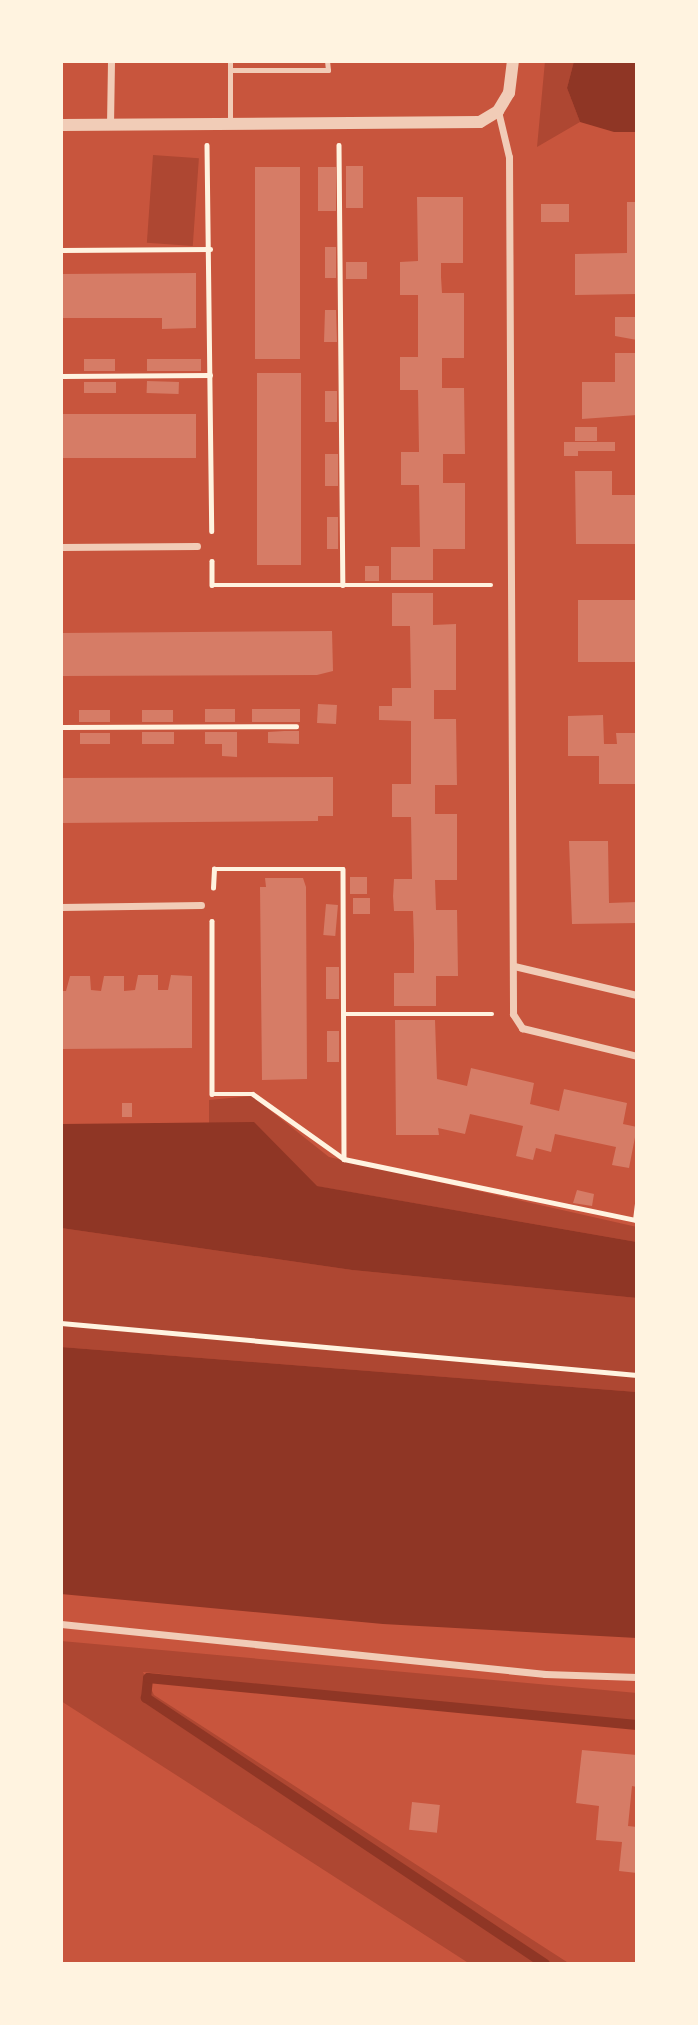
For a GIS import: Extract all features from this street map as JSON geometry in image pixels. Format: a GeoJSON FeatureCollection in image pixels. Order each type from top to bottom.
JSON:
{"type":"FeatureCollection","features":[{"type":"Feature","properties":{"kind":"street"},"geometry":{"type":"LineString","coordinates":[[110,125],[111,61]]}},
{"type":"Feature","properties":{"kind":"street"},"geometry":{"type":"LineString","coordinates":[[61,125],[230,126],[480,122],[498,111],[509,93],[513,61]]}},
{"type":"Feature","properties":{"kind":"street"},"geometry":{"type":"LineString","coordinates":[[498,111],[509,158],[508,585],[513,1014],[522,1028],[637,1056]]}},
{"type":"Feature","properties":{"kind":"street"},"geometry":{"type":"LineString","coordinates":[[61,547],[197,546]]}},
{"type":"Feature","properties":{"kind":"street"},"geometry":{"type":"LineString","coordinates":[[61,907],[201,905]]}},
{"type":"Feature","properties":{"kind":"street"},"geometry":{"type":"LineString","coordinates":[[514,966],[637,995]]}},
{"type":"Feature","properties":{"kind":"street"},"geometry":{"type":"LineString","coordinates":[[61,1624],[545,1674],[637,1677]]}},
{"type":"Feature","properties":{"kind":"lane"},"geometry":{"type":"LineString","coordinates":[[230,61],[230,126]]}},
{"type":"Feature","properties":{"kind":"lane"},"geometry":{"type":"LineString","coordinates":[[230,70],[328,70],[327,61]]}},
{"type":"Feature","properties":{"kind":"path"},"geometry":{"type":"LineString","coordinates":[[338,124],[343,585]]}},
{"type":"Feature","properties":{"kind":"path"},"geometry":{"type":"LineString","coordinates":[[207,126],[212,585],[508,585]]}},
{"type":"Feature","properties":{"kind":"path"},"geometry":{"type":"LineString","coordinates":[[61,250],[209,249]]}},
{"type":"Feature","properties":{"kind":"path"},"geometry":{"type":"LineString","coordinates":[[61,376],[210,375]]}},
{"type":"Feature","properties":{"kind":"path"},"geometry":{"type":"LineString","coordinates":[[61,727],[296,726]]}},
{"type":"Feature","properties":{"kind":"path"},"geometry":{"type":"LineString","coordinates":[[213,894],[214,869],[343,869],[344,1158]]}},
{"type":"Feature","properties":{"kind":"path"},"geometry":{"type":"LineString","coordinates":[[212,906],[212,1094],[253,1094],[344,1158],[635,1220],[637,1203]]}},
{"type":"Feature","properties":{"kind":"path"},"geometry":{"type":"LineString","coordinates":[[343,1014],[513,1014]]}},
{"type":"Feature","properties":{"kind":"path"},"geometry":{"type":"LineString","coordinates":[[61,1324],[637,1374]]}},
{"type":"Feature","properties":{"kind":"shaded area"},"geometry":{"type":"Polygon","coordinates":[[[545,61],[574,61],[567,88],[580,122],[537,147],[545,61]]]}},
{"type":"Feature","properties":{"kind":"shaded area"},"geometry":{"type":"Polygon","coordinates":[[[574,61],[637,61],[637,132],[614,132],[580,122],[567,88],[574,61]]]}},
{"type":"Feature","properties":{"kind":"shaded area"},"geometry":{"type":"Polygon","coordinates":[[[153,155],[199,158],[193,246],[147,243],[153,155]]]}},
{"type":"Feature","properties":{"kind":"shaded area"},"geometry":{"type":"Polygon","coordinates":[[[252,1096],[329,1157],[637,1227],[637,1242],[316,1186],[254,1123],[209,1123],[209,1100],[252,1096]]]}},
{"type":"Feature","properties":{"kind":"shaded area"},"geometry":{"type":"Polygon","coordinates":[[[254,1122],[317,1186],[637,1242],[637,1298],[352,1270],[61,1228],[61,1124],[254,1122]]]}},
{"type":"Feature","properties":{"kind":"shaded area"},"geometry":{"type":"Polygon","coordinates":[[[61,1228],[352,1270],[637,1298],[637,1392],[61,1347],[61,1228]]]}},
{"type":"Feature","properties":{"kind":"shaded area"},"geometry":{"type":"Polygon","coordinates":[[[61,1347],[637,1392],[637,1638],[383,1624],[61,1594],[61,1347]]]}},
{"type":"Feature","properties":{"kind":"shaded area"},"geometry":{"type":"Polygon","coordinates":[[[61,1641],[637,1693],[637,1725],[143,1672],[154,1695],[570,1964],[470,1964],[61,1701],[61,1641]]]}},
{"type":"Feature","properties":{"kind":"building"},"geometry":{"type":"Polygon","coordinates":[[[346,166],[363,166],[363,208],[346,208],[346,166]]]}},
{"type":"Feature","properties":{"kind":"building"},"geometry":{"type":"Polygon","coordinates":[[[255,167],[300,167],[300,359],[255,359],[255,167]]]}},
{"type":"Feature","properties":{"kind":"building"},"geometry":{"type":"Polygon","coordinates":[[[318,167],[336,167],[336,211],[318,211],[318,167]]]}},
{"type":"Feature","properties":{"kind":"building"},"geometry":{"type":"Polygon","coordinates":[[[417,197],[463,197],[463,263],[441,263],[441,277],[442,293],[464,293],[464,358],[442,358],[442,388],[464,388],[465,454],[443,454],[443,483],[465,483],[465,549],[433,549],[433,580],[391,580],[391,547],[420,547],[419,485],[401,485],[401,452],[419,452],[418,390],[400,390],[400,357],[418,357],[418,295],[400,295],[400,262],[418,261],[417,197]]]}},
{"type":"Feature","properties":{"kind":"building"},"geometry":{"type":"Polygon","coordinates":[[[627,202],[637,202],[637,294],[575,295],[575,254],[627,253],[627,202]]]}},
{"type":"Feature","properties":{"kind":"building"},"geometry":{"type":"Polygon","coordinates":[[[541,204],[569,204],[569,222],[541,222],[541,204]]]}},
{"type":"Feature","properties":{"kind":"building"},"geometry":{"type":"Polygon","coordinates":[[[325,247],[336,247],[336,278],[325,278],[325,247]]]}},
{"type":"Feature","properties":{"kind":"building"},"geometry":{"type":"Polygon","coordinates":[[[346,262],[367,262],[367,279],[346,279],[346,262]]]}},
{"type":"Feature","properties":{"kind":"building"},"geometry":{"type":"Polygon","coordinates":[[[196,273],[196,328],[162,329],[162,318],[61,318],[61,274],[196,273]]]}},
{"type":"Feature","properties":{"kind":"building"},"geometry":{"type":"Polygon","coordinates":[[[325,310],[336,310],[337,342],[324,342],[325,310]]]}},
{"type":"Feature","properties":{"kind":"building"},"geometry":{"type":"Polygon","coordinates":[[[615,317],[637,317],[637,340],[615,336],[615,317]]]}},
{"type":"Feature","properties":{"kind":"building"},"geometry":{"type":"Polygon","coordinates":[[[615,353],[637,353],[637,415],[582,419],[582,382],[615,382],[615,353]]]}},
{"type":"Feature","properties":{"kind":"building"},"geometry":{"type":"Polygon","coordinates":[[[84,359],[115,359],[115,371],[84,371],[84,359]]]}},
{"type":"Feature","properties":{"kind":"building"},"geometry":{"type":"Polygon","coordinates":[[[147,359],[201,359],[201,371],[147,371],[147,359]]]}},
{"type":"Feature","properties":{"kind":"building"},"geometry":{"type":"Polygon","coordinates":[[[257,373],[301,373],[301,565],[257,565],[257,373]]]}},
{"type":"Feature","properties":{"kind":"building"},"geometry":{"type":"Polygon","coordinates":[[[147,381],[179,382],[179,394],[147,393],[147,381]]]}},
{"type":"Feature","properties":{"kind":"building"},"geometry":{"type":"Polygon","coordinates":[[[84,382],[116,382],[116,393],[84,393],[84,382]]]}},
{"type":"Feature","properties":{"kind":"building"},"geometry":{"type":"Polygon","coordinates":[[[325,391],[337,391],[337,422],[325,422],[325,391]]]}},
{"type":"Feature","properties":{"kind":"building"},"geometry":{"type":"Polygon","coordinates":[[[61,414],[196,414],[196,458],[61,458],[61,414]]]}},
{"type":"Feature","properties":{"kind":"building"},"geometry":{"type":"Polygon","coordinates":[[[575,427],[597,427],[597,441],[575,441],[575,427]]]}},
{"type":"Feature","properties":{"kind":"building"},"geometry":{"type":"Polygon","coordinates":[[[564,442],[615,442],[615,451],[578,451],[578,456],[564,456],[564,442]]]}},
{"type":"Feature","properties":{"kind":"building"},"geometry":{"type":"Polygon","coordinates":[[[325,454],[338,454],[338,486],[325,486],[325,454]]]}},
{"type":"Feature","properties":{"kind":"building"},"geometry":{"type":"Polygon","coordinates":[[[575,471],[612,471],[612,495],[637,495],[637,544],[576,544],[575,471]]]}},
{"type":"Feature","properties":{"kind":"building"},"geometry":{"type":"Polygon","coordinates":[[[327,517],[338,517],[338,549],[327,549],[327,517]]]}},
{"type":"Feature","properties":{"kind":"building"},"geometry":{"type":"Polygon","coordinates":[[[365,566],[379,566],[379,581],[365,581],[365,566]]]}},
{"type":"Feature","properties":{"kind":"building"},"geometry":{"type":"Polygon","coordinates":[[[392,593],[433,593],[433,625],[456,624],[456,690],[434,690],[434,719],[456,719],[457,785],[435,785],[435,814],[457,814],[457,880],[435,880],[436,910],[457,910],[458,976],[436,976],[436,1006],[394,1006],[394,973],[414,973],[414,944],[413,911],[394,911],[393,896],[394,879],[412,879],[411,817],[392,817],[392,784],[411,784],[411,721],[379,720],[379,706],[392,706],[392,688],[411,688],[410,626],[392,626],[392,593]]]}},
{"type":"Feature","properties":{"kind":"building"},"geometry":{"type":"Polygon","coordinates":[[[578,600],[637,600],[637,662],[578,662],[578,600]]]}},
{"type":"Feature","properties":{"kind":"building"},"geometry":{"type":"Polygon","coordinates":[[[332,631],[333,671],[317,675],[61,676],[61,633],[332,631]]]}},
{"type":"Feature","properties":{"kind":"building"},"geometry":{"type":"Polygon","coordinates":[[[318,704],[337,705],[336,724],[317,723],[318,704]]]}},
{"type":"Feature","properties":{"kind":"building"},"geometry":{"type":"Polygon","coordinates":[[[205,709],[235,709],[235,722],[205,722],[205,709]]]}},
{"type":"Feature","properties":{"kind":"building"},"geometry":{"type":"Polygon","coordinates":[[[252,709],[300,709],[300,722],[252,722],[252,709]]]}},
{"type":"Feature","properties":{"kind":"building"},"geometry":{"type":"Polygon","coordinates":[[[79,710],[110,710],[110,722],[79,722],[79,710]]]}},
{"type":"Feature","properties":{"kind":"building"},"geometry":{"type":"Polygon","coordinates":[[[142,710],[173,710],[173,722],[142,722],[142,710]]]}},
{"type":"Feature","properties":{"kind":"building"},"geometry":{"type":"Polygon","coordinates":[[[603,715],[604,744],[617,744],[616,733],[637,733],[637,784],[599,784],[599,756],[568,756],[568,716],[603,715]]]}},
{"type":"Feature","properties":{"kind":"building"},"geometry":{"type":"Polygon","coordinates":[[[299,731],[299,744],[268,743],[268,732],[299,731]]]}},
{"type":"Feature","properties":{"kind":"building"},"geometry":{"type":"Polygon","coordinates":[[[142,732],[174,732],[174,744],[142,744],[142,732]]]}},
{"type":"Feature","properties":{"kind":"building"},"geometry":{"type":"Polygon","coordinates":[[[205,732],[237,732],[237,757],[222,756],[222,744],[205,744],[205,732]]]}},
{"type":"Feature","properties":{"kind":"building"},"geometry":{"type":"Polygon","coordinates":[[[80,733],[110,733],[110,744],[80,744],[80,733]]]}},
{"type":"Feature","properties":{"kind":"building"},"geometry":{"type":"Polygon","coordinates":[[[333,777],[333,816],[318,816],[318,821],[61,823],[61,778],[333,777]]]}},
{"type":"Feature","properties":{"kind":"building"},"geometry":{"type":"Polygon","coordinates":[[[569,841],[608,841],[609,903],[637,902],[637,923],[572,924],[569,841]]]}},
{"type":"Feature","properties":{"kind":"building"},"geometry":{"type":"Polygon","coordinates":[[[350,877],[367,877],[367,894],[350,894],[350,877]]]}},
{"type":"Feature","properties":{"kind":"building"},"geometry":{"type":"Polygon","coordinates":[[[265,878],[303,878],[306,887],[307,1079],[262,1080],[260,887],[266,887],[265,878]]]}},
{"type":"Feature","properties":{"kind":"building"},"geometry":{"type":"Polygon","coordinates":[[[353,898],[370,898],[370,914],[353,914],[353,898]]]}},
{"type":"Feature","properties":{"kind":"building"},"geometry":{"type":"Polygon","coordinates":[[[326,904],[338,905],[335,936],[323,935],[326,904]]]}},
{"type":"Feature","properties":{"kind":"building"},"geometry":{"type":"Polygon","coordinates":[[[326,967],[339,967],[339,999],[326,999],[326,967]]]}},
{"type":"Feature","properties":{"kind":"building"},"geometry":{"type":"Polygon","coordinates":[[[138,975],[158,975],[158,990],[168,990],[171,975],[192,976],[192,1048],[61,1049],[61,991],[66,991],[70,976],[90,976],[91,990],[101,991],[104,976],[124,976],[124,991],[135,990],[138,975]]]}},
{"type":"Feature","properties":{"kind":"building"},"geometry":{"type":"Polygon","coordinates":[[[395,1020],[435,1020],[437,1079],[467,1086],[471,1068],[534,1083],[530,1104],[559,1111],[564,1089],[627,1103],[623,1124],[637,1127],[629,1168],[612,1165],[616,1147],[555,1134],[551,1152],[536,1148],[533,1160],[516,1156],[523,1126],[470,1114],[465,1134],[438,1128],[439,1135],[396,1135],[395,1020]]]}},
{"type":"Feature","properties":{"kind":"building"},"geometry":{"type":"Polygon","coordinates":[[[327,1031],[339,1031],[339,1062],[327,1062],[327,1031]]]}},
{"type":"Feature","properties":{"kind":"building"},"geometry":{"type":"Polygon","coordinates":[[[122,1103],[132,1103],[132,1117],[122,1117],[122,1103]]]}},
{"type":"Feature","properties":{"kind":"building"},"geometry":{"type":"Polygon","coordinates":[[[577,1190],[594,1194],[592,1206],[573,1203],[577,1190]]]}},
{"type":"Feature","properties":{"kind":"building"},"geometry":{"type":"Polygon","coordinates":[[[582,1750],[637,1755],[637,1787],[632,1786],[628,1826],[637,1827],[637,1873],[619,1871],[622,1842],[596,1840],[599,1806],[576,1803],[582,1750]]]}},
{"type":"Feature","properties":{"kind":"building"},"geometry":{"type":"Polygon","coordinates":[[[412,1802],[440,1805],[437,1833],[409,1830],[412,1802]]]}},
{"type":"Feature","properties":{"kind":"waterway"},"geometry":{"type":"LineString","coordinates":[[545,1964],[146,1698],[148,1678],[637,1725]]}}]}
